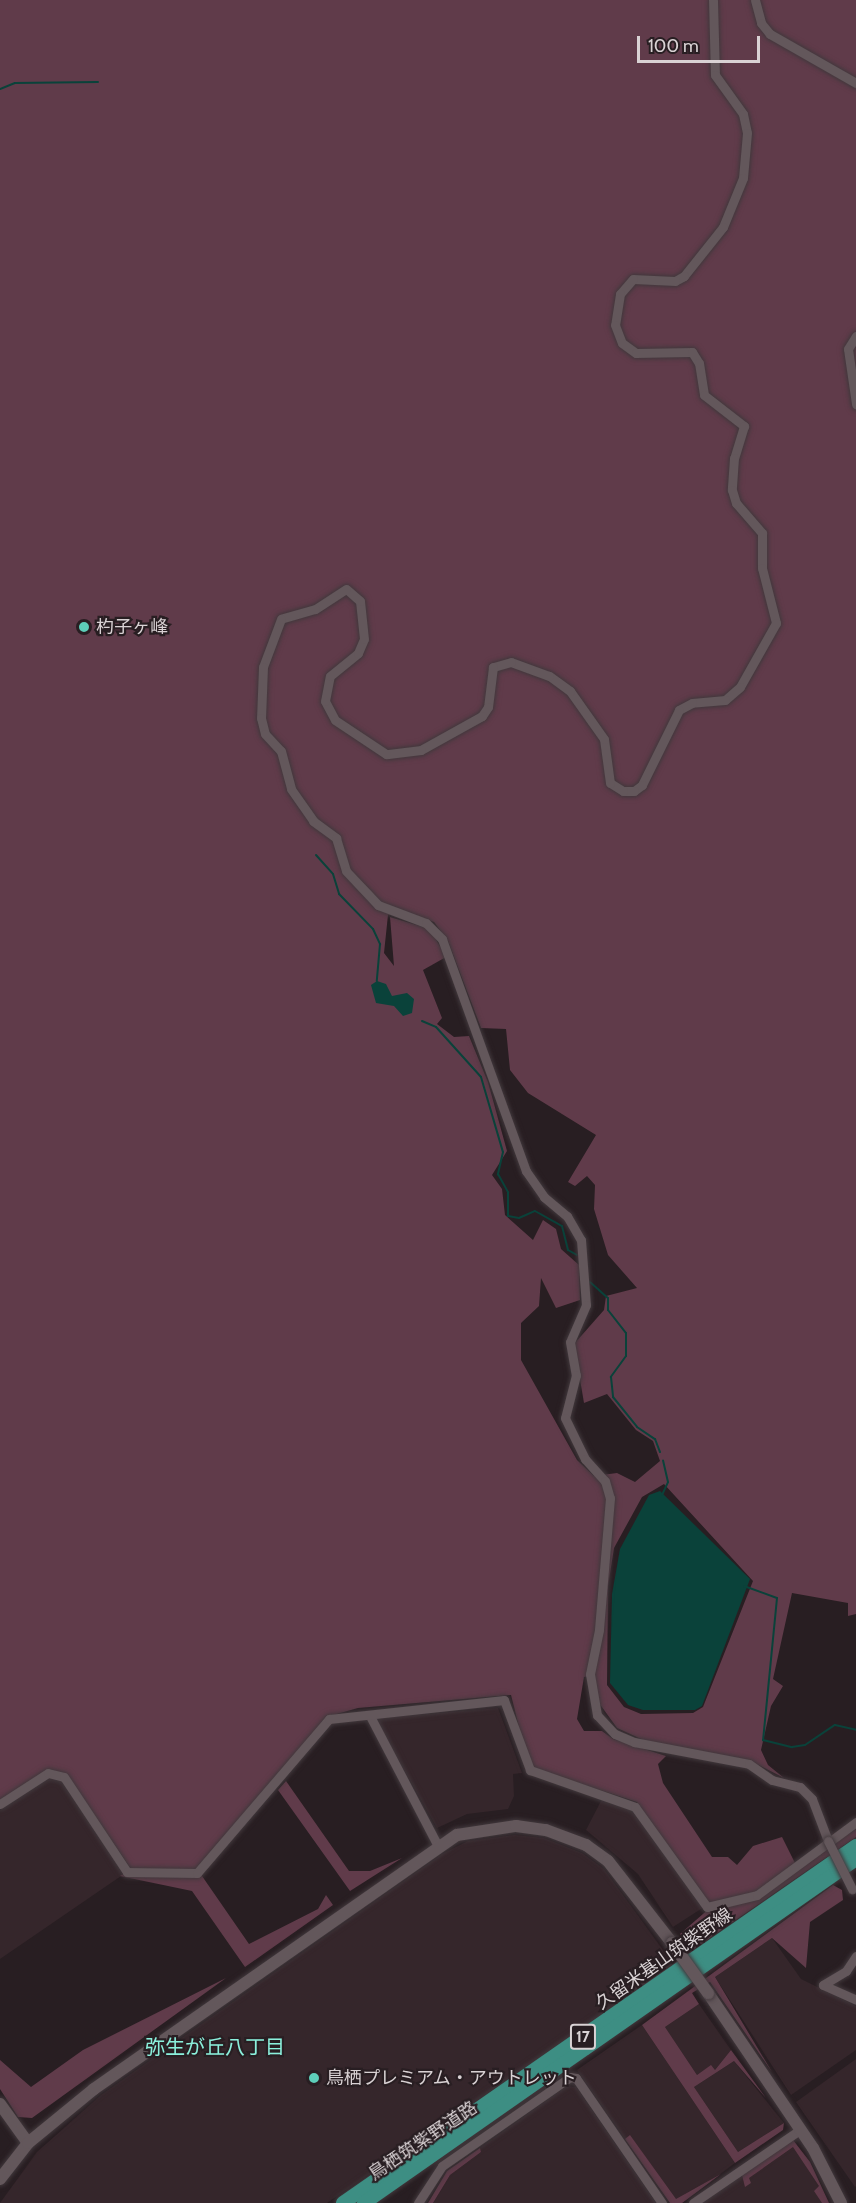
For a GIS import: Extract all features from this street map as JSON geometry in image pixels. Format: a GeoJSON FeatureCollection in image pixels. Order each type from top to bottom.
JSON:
{"type":"FeatureCollection","features":[{"type":"Feature","properties":{"kind":"main road","name":"久留米基山筑紫野線"},"geometry":{"type":"LineString","coordinates":[[343,2203],[856,1846]]}},
{"type":"Feature","properties":{"kind":"main road","name":"鳥栖筑紫野道路"},"geometry":{"type":"LineString","coordinates":[[364,2203],[856,1858]]}},
{"type":"Feature","properties":{"kind":"street"},"geometry":{"type":"LineString","coordinates":[[713,0],[715,75],[743,114],[747,134],[743,178],[723,227],[684,276],[675,281],[633,279],[620,294],[615,325],[622,343],[636,353],[692,352],[699,363],[704,395],[744,426],[734,458],[732,490],[735,503],[762,533],[762,568],[776,623],[740,687],[725,700],[692,703],[679,710],[642,785],[628,792],[607,778],[604,739],[575,697],[549,676],[511,662],[493,667],[488,707],[482,716],[421,750],[386,754],[335,720],[325,701],[330,676],[362,647],[360,601],[346,589],[315,609],[281,619],[263,667],[261,718],[265,734],[281,751],[291,789],[313,821],[336,838],[346,871],[378,905],[426,923],[442,939],[532,1183],[567,1216],[581,1240],[586,1305],[570,1342],[575,1384],[565,1404],[565,1418],[585,1460],[605,1480],[610,1498],[599,1630],[590,1674],[597,1715],[615,1734],[634,1742],[749,1764],[772,1780],[800,1787],[812,1799],[828,1842],[854,1892]]}},
{"type":"Feature","properties":{"kind":"street"},"geometry":{"type":"LineString","coordinates":[[756,0],[761,22],[770,34],[856,82]]}},
{"type":"Feature","properties":{"kind":"street"},"geometry":{"type":"LineString","coordinates":[[856,336],[848,349],[856,405]]}},
{"type":"Feature","properties":{"kind":"street"},"geometry":{"type":"LineString","coordinates":[[0,1804],[48,1773],[64,1777],[127,1872],[197,1873],[329,1719],[507,1701],[530,1770],[635,1807],[707,1907],[758,1895],[856,1822]]}},
{"type":"Feature","properties":{"kind":"street"},"geometry":{"type":"LineString","coordinates":[[370,1716],[437,1844]]}},
{"type":"Feature","properties":{"kind":"street"},"geometry":{"type":"LineString","coordinates":[[0,2179],[28,2142],[94,2089],[437,1844],[480,1828],[516,1826],[546,1830],[585,1845],[608,1861],[672,1943],[801,2129],[841,2203]]}},
{"type":"Feature","properties":{"kind":"street"},"geometry":{"type":"LineString","coordinates":[[856,1956],[846,1971],[823,1984],[856,2000]]}},
{"type":"Feature","properties":{"kind":"street"},"geometry":{"type":"LineString","coordinates":[[418,2203],[442,2166],[570,2077],[576,2078],[662,2203]]}},
{"type":"Feature","properties":{"kind":"street"},"geometry":{"type":"LineString","coordinates":[[0,2104],[28,2142]]}},
{"type":"Feature","properties":{"kind":"street"},"geometry":{"type":"LineString","coordinates":[[693,2203],[801,2129]]}},
{"type":"Feature","properties":{"kind":"shaded area"},"geometry":{"type":"Polygon","coordinates":[[[0,0],[856,0],[856,1614],[848,1616],[848,1603],[792,1593],[773,1679],[783,1686],[771,1706],[761,1750],[768,1765],[784,1778],[751,1761],[663,1749],[617,1728],[599,1703],[593,1675],[584,1677],[577,1719],[584,1731],[602,1731],[613,1739],[666,1756],[658,1764],[663,1783],[712,1857],[728,1857],[737,1865],[753,1846],[782,1837],[797,1867],[856,1829],[856,1837],[692,1950],[680,1934],[711,1907],[637,1802],[529,1767],[511,1695],[358,1708],[326,1717],[196,1869],[131,1869],[67,1774],[48,1770],[0,1801],[0,0]],[[400,910],[388,915],[384,953],[394,966],[390,917],[430,929],[446,957],[423,970],[442,1018],[437,1024],[454,1037],[469,1036],[488,1082],[507,1151],[492,1175],[502,1189],[505,1215],[533,1240],[543,1220],[556,1229],[561,1249],[579,1265],[580,1300],[556,1308],[541,1278],[539,1306],[521,1323],[521,1360],[577,1460],[594,1476],[617,1473],[635,1482],[660,1461],[653,1441],[636,1430],[607,1394],[584,1403],[574,1344],[604,1310],[606,1296],[637,1288],[608,1255],[594,1209],[595,1185],[587,1176],[575,1186],[568,1182],[596,1135],[528,1093],[510,1070],[506,1029],[481,1028],[448,941],[434,922],[400,910]],[[664,1484],[642,1497],[614,1548],[608,1586],[607,1685],[624,1707],[641,1714],[693,1713],[703,1707],[753,1581],[664,1484]]]}},
{"type":"Feature","properties":{"kind":"shaded area"},"geometry":{"type":"Polygon","coordinates":[[[377,981],[386,984],[392,996],[407,993],[414,999],[412,1013],[403,1016],[394,1006],[376,1003],[371,985],[377,981]]]}},
{"type":"Feature","properties":{"kind":"shaded area"},"geometry":{"type":"Polygon","coordinates":[[[660,1491],[750,1579],[702,1706],[695,1710],[643,1710],[628,1705],[610,1683],[612,1594],[620,1549],[649,1495],[660,1491]]]}},
{"type":"Feature","properties":{"kind":"shaded area"},"geometry":{"type":"Polygon","coordinates":[[[498,1708],[522,1773],[513,1774],[514,1796],[508,1809],[467,1814],[437,1828],[378,1724],[380,1718],[498,1708]]]}},
{"type":"Feature","properties":{"kind":"shaded area"},"geometry":{"type":"Polygon","coordinates":[[[50,1778],[65,1781],[124,1874],[0,1959],[0,1810],[50,1778]]]}},
{"type":"Feature","properties":{"kind":"shaded area"},"geometry":{"type":"Polygon","coordinates":[[[286,1781],[349,1871],[370,1871],[402,1858],[350,1891],[278,1790],[286,1781]]]}},
{"type":"Feature","properties":{"kind":"shaded area"},"geometry":{"type":"Polygon","coordinates":[[[602,1799],[633,1810],[704,1907],[673,1927],[638,1874],[586,1830],[602,1799]]]}},
{"type":"Feature","properties":{"kind":"shaded area","name":"鳥栖プレミアム・アウトレット"},"geometry":{"type":"Polygon","coordinates":[[[514,1835],[544,1838],[582,1853],[604,1869],[674,1965],[327,2203],[0,2203],[37,2152],[101,2095],[442,1854],[468,1841],[514,1835]]]}},
{"type":"Feature","properties":{"kind":"shaded area"},"geometry":{"type":"Polygon","coordinates":[[[124,1874],[202,1876],[249,1944],[318,1909],[326,1895],[333,1905],[245,1967],[192,1891],[120,1876],[124,1874]]]}},
{"type":"Feature","properties":{"kind":"shaded area"},"geometry":{"type":"Polygon","coordinates":[[[833,1885],[842,1890],[843,1900],[810,1922],[806,1968],[772,1938],[715,1977],[772,2072],[710,1982],[692,1993],[699,2004],[665,2027],[697,2075],[711,2065],[715,2070],[731,2050],[766,2098],[734,2061],[694,2087],[738,2152],[784,2123],[783,2130],[735,2163],[642,2025],[833,1885]]]}},
{"type":"Feature","properties":{"kind":"shaded area"},"geometry":{"type":"Polygon","coordinates":[[[772,1938],[801,1979],[856,2006],[856,2050],[791,2095],[715,1977],[772,1938]]]}},
{"type":"Feature","properties":{"kind":"shaded area"},"geometry":{"type":"Polygon","coordinates":[[[226,1978],[32,2118],[18,2117],[0,2089],[0,2060],[31,2087],[83,2050],[226,1978]]]}},
{"type":"Feature","properties":{"kind":"shaded area"},"geometry":{"type":"Polygon","coordinates":[[[699,2004],[731,2050],[715,2070],[711,2066],[697,2075],[665,2027],[699,2004]]]}},
{"type":"Feature","properties":{"kind":"shaded area"},"geometry":{"type":"Polygon","coordinates":[[[642,2025],[735,2163],[682,2203],[670,2203],[577,2070],[642,2025]]]}},
{"type":"Feature","properties":{"kind":"shaded area"},"geometry":{"type":"Polygon","coordinates":[[[856,2059],[856,2186],[855,2187],[796,2102],[856,2059]]]}},
{"type":"Feature","properties":{"kind":"shaded area"},"geometry":{"type":"Polygon","coordinates":[[[734,2061],[784,2123],[738,2152],[694,2087],[734,2061]]]}},
{"type":"Feature","properties":{"kind":"shaded area"},"geometry":{"type":"Polygon","coordinates":[[[567,2086],[576,2087],[656,2203],[433,2203],[450,2175],[481,2152],[480,2148],[567,2086]]]}},
{"type":"Feature","properties":{"kind":"shaded area"},"geometry":{"type":"Polygon","coordinates":[[[630,2135],[676,2199],[721,2174],[682,2203],[670,2203],[625,2139],[630,2135]]]}},
{"type":"Feature","properties":{"kind":"shaded area"},"geometry":{"type":"Polygon","coordinates":[[[793,2140],[810,2162],[829,2203],[700,2203],[793,2140]]]}},
{"type":"Feature","properties":{"kind":"shaded area"},"geometry":{"type":"Polygon","coordinates":[[[793,2140],[810,2162],[829,2203],[822,2203],[814,2191],[819,2186],[793,2147],[749,2178],[751,2183],[745,2187],[742,2175],[793,2140]]]}},
{"type":"Feature","properties":{"kind":"shaded area"},"geometry":{"type":"Polygon","coordinates":[[[480,2148],[481,2152],[450,2175],[433,2203],[428,2203],[447,2171],[480,2148]]]}},
{"type":"Feature","properties":{"kind":"waterway"},"geometry":{"type":"LineString","coordinates":[[0,89],[15,83],[98,82]]}},
{"type":"Feature","properties":{"kind":"waterway"},"geometry":{"type":"LineString","coordinates":[[316,855],[333,874],[339,894],[373,929],[380,944],[377,981]]}},
{"type":"Feature","properties":{"kind":"waterway"},"geometry":{"type":"LineString","coordinates":[[422,1021],[436,1027],[481,1077],[503,1152],[498,1174],[508,1192],[508,1216],[519,1218],[535,1211],[562,1226],[568,1250],[577,1255]]}},
{"type":"Feature","properties":{"kind":"waterway"},"geometry":{"type":"LineString","coordinates":[[590,1282],[608,1298],[608,1310],[626,1333],[626,1356],[611,1377],[613,1397],[637,1427],[655,1439],[660,1452]]}},
{"type":"Feature","properties":{"kind":"waterway"},"geometry":{"type":"LineString","coordinates":[[662,1495],[668,1482],[663,1461]]}},
{"type":"Feature","properties":{"kind":"waterway"},"geometry":{"type":"LineString","coordinates":[[744,1586],[777,1598],[763,1740],[792,1747],[805,1745],[835,1725],[856,1730]]}},
{"type":"Feature","properties":{"kind":"place","name":"杓子ヶ峰"},"geometry":{"type":"Point","coordinates":[84,627]}},
{"type":"Feature","properties":{"kind":"place","name":"鳥栖プレミアム・アウトレット"},"geometry":{"type":"Point","coordinates":[314,2078]}},
{"type":"Feature","properties":{"kind":"district","name":"弥生が丘八丁目"},"geometry":{"type":"Point","coordinates":[215,2047]}}]}
